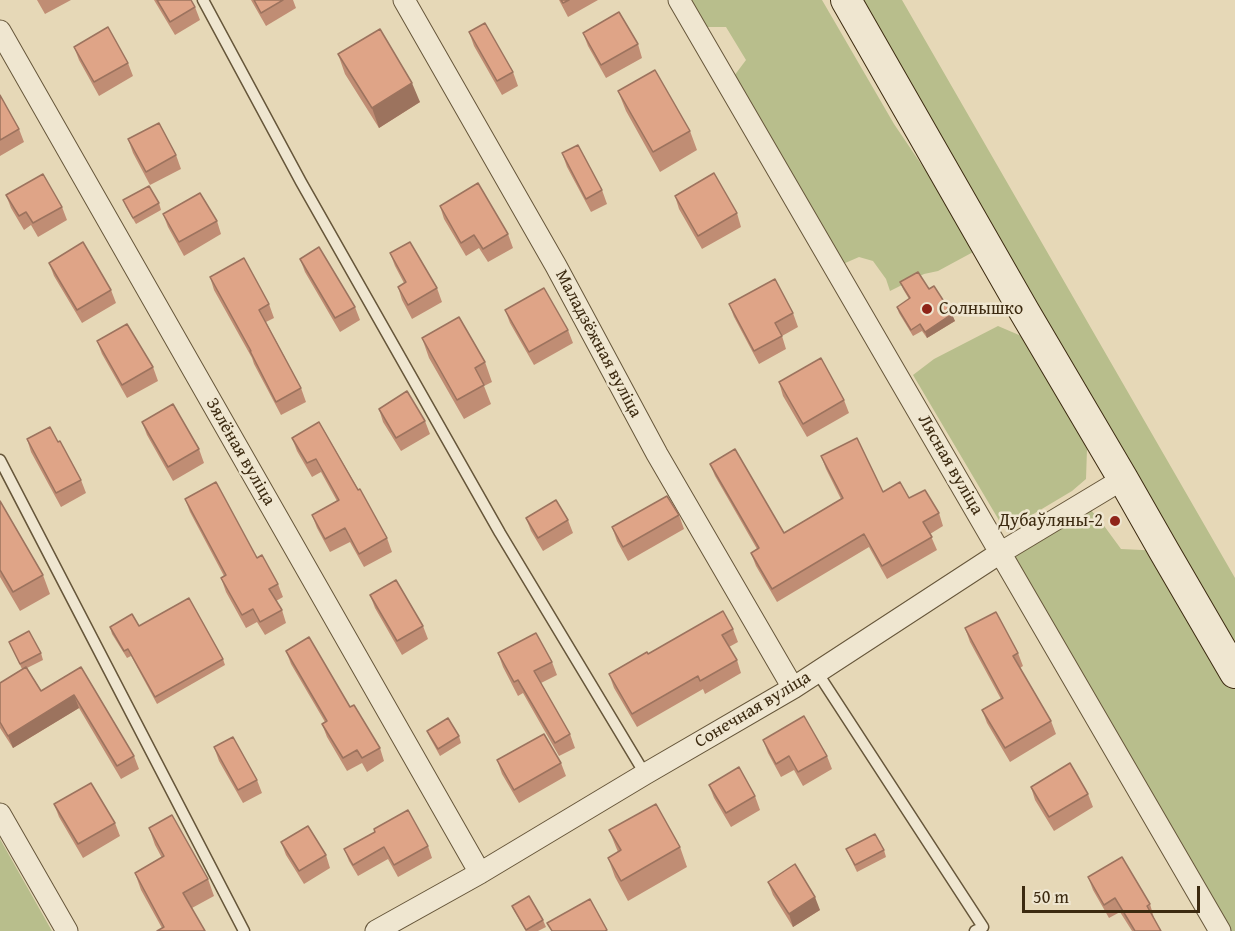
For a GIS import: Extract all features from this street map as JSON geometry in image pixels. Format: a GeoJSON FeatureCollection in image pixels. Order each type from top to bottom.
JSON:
{"type":"FeatureCollection","features":[{"type":"Feature","properties":{"kind":"main road"},"geometry":{"type":"LineString","coordinates":[[846,0],[1235,673]]}},
{"type":"Feature","properties":{"kind":"street","name":"Маладзёжная вуліца"},"geometry":{"type":"LineString","coordinates":[[404,0],[556,266],[657,454],[793,688]]}},
{"type":"Feature","properties":{"kind":"street","name":"Лясная вуліца"},"geometry":{"type":"LineString","coordinates":[[679,0],[1220,931]]}},
{"type":"Feature","properties":{"kind":"street","name":"Зялёная вуліца"},"geometry":{"type":"LineString","coordinates":[[0,31],[480,873]]}},
{"type":"Feature","properties":{"kind":"street","name":"Сонечная вуліца"},"geometry":{"type":"LineString","coordinates":[[376,931],[480,873],[793,688],[1000,553],[1123,479]]}},
{"type":"Feature","properties":{"kind":"street"},"geometry":{"type":"LineString","coordinates":[[0,814],[67,931]]}},
{"type":"Feature","properties":{"kind":"lane"},"geometry":{"type":"LineString","coordinates":[[203,0],[301,182],[494,522],[645,774]]}},
{"type":"Feature","properties":{"kind":"lane"},"geometry":{"type":"LineString","coordinates":[[0,460],[244,931]]}},
{"type":"Feature","properties":{"kind":"lane"},"geometry":{"type":"LineString","coordinates":[[817,672],[983,927],[975,931]]}},
{"type":"Feature","properties":{"kind":"green space"},"geometry":{"type":"Polygon","coordinates":[[[689,0],[822,0],[894,124],[963,226],[975,251],[938,271],[924,274],[890,291],[886,279],[873,261],[859,257],[843,264],[734,76],[746,60],[726,27],[704,27],[689,0]]]}},
{"type":"Feature","properties":{"kind":"green space"},"geometry":{"type":"Polygon","coordinates":[[[846,0],[902,0],[1235,578],[1235,931],[1220,931],[1000,553],[1084,502],[1121,549],[1163,551],[846,0]]]}},
{"type":"Feature","properties":{"kind":"green space"},"geometry":{"type":"Polygon","coordinates":[[[998,326],[1026,338],[1087,449],[1086,479],[1072,491],[1015,525],[1000,522],[913,375],[934,359],[998,326]]]}},
{"type":"Feature","properties":{"kind":"green space"},"geometry":{"type":"Polygon","coordinates":[[[0,839],[52,931],[0,931],[0,839]]]}},
{"type":"Feature","properties":{"kind":"building"},"geometry":{"type":"Polygon","coordinates":[[[157,0],[191,0],[195,7],[170,22],[157,0]]]}},
{"type":"Feature","properties":{"kind":"building"},"geometry":{"type":"Polygon","coordinates":[[[254,0],[283,0],[261,13],[254,0]]]}},
{"type":"Feature","properties":{"kind":"building"},"geometry":{"type":"Polygon","coordinates":[[[619,12],[638,44],[601,65],[583,33],[619,12]]]}},
{"type":"Feature","properties":{"kind":"building"},"geometry":{"type":"Polygon","coordinates":[[[485,23],[513,72],[497,81],[469,32],[485,23]]]}},
{"type":"Feature","properties":{"kind":"building"},"geometry":{"type":"Polygon","coordinates":[[[108,27],[128,63],[94,82],[74,47],[108,27]]]}},
{"type":"Feature","properties":{"kind":"building"},"geometry":{"type":"Polygon","coordinates":[[[380,29],[412,83],[372,108],[338,54],[380,29]]]}},
{"type":"Feature","properties":{"kind":"building"},"geometry":{"type":"Polygon","coordinates":[[[655,70],[690,131],[653,152],[618,91],[655,70]]]}},
{"type":"Feature","properties":{"kind":"building"},"geometry":{"type":"Polygon","coordinates":[[[0,95],[19,129],[0,140],[0,95]]]}},
{"type":"Feature","properties":{"kind":"building"},"geometry":{"type":"Polygon","coordinates":[[[159,123],[176,155],[146,172],[128,139],[159,123]]]}},
{"type":"Feature","properties":{"kind":"building"},"geometry":{"type":"Polygon","coordinates":[[[578,145],[602,190],[586,199],[562,153],[578,145]]]}},
{"type":"Feature","properties":{"kind":"building"},"geometry":{"type":"Polygon","coordinates":[[[714,173],[737,213],[698,236],[675,196],[714,173]]]}},
{"type":"Feature","properties":{"kind":"building"},"geometry":{"type":"Polygon","coordinates":[[[43,174],[62,207],[33,223],[26,212],[19,216],[6,195],[43,174]]]}},
{"type":"Feature","properties":{"kind":"building"},"geometry":{"type":"Polygon","coordinates":[[[478,183],[508,234],[483,249],[474,235],[461,243],[440,206],[478,183]]]}},
{"type":"Feature","properties":{"kind":"building"},"geometry":{"type":"Polygon","coordinates":[[[149,186],[159,203],[133,218],[123,200],[149,186]]]}},
{"type":"Feature","properties":{"kind":"building"},"geometry":{"type":"Polygon","coordinates":[[[200,193],[217,221],[179,242],[163,214],[200,193]]]}},
{"type":"Feature","properties":{"kind":"building"},"geometry":{"type":"Polygon","coordinates":[[[83,242],[111,290],[77,310],[49,263],[83,242]]]}},
{"type":"Feature","properties":{"kind":"building"},"geometry":{"type":"Polygon","coordinates":[[[410,242],[437,288],[408,305],[398,287],[406,282],[390,253],[410,242]]]}},
{"type":"Feature","properties":{"kind":"building"},"geometry":{"type":"Polygon","coordinates":[[[319,247],[355,307],[335,318],[300,259],[319,247]]]}},
{"type":"Feature","properties":{"kind":"building"},"geometry":{"type":"Polygon","coordinates":[[[244,258],[269,304],[259,310],[301,388],[276,402],[210,277],[244,258]]]}},
{"type":"Feature","properties":{"kind":"building","name":"Солнышко"},"geometry":{"type":"Polygon","coordinates":[[[918,272],[929,289],[934,286],[952,314],[925,332],[920,324],[911,330],[897,307],[910,298],[900,282],[918,272]]]}},
{"type":"Feature","properties":{"kind":"building"},"geometry":{"type":"Polygon","coordinates":[[[775,279],[793,313],[775,323],[782,336],[754,351],[729,304],[775,279]]]}},
{"type":"Feature","properties":{"kind":"building"},"geometry":{"type":"Polygon","coordinates":[[[544,288],[568,330],[529,352],[505,310],[544,288]]]}},
{"type":"Feature","properties":{"kind":"building"},"geometry":{"type":"Polygon","coordinates":[[[459,317],[485,362],[475,368],[484,385],[457,400],[422,338],[459,317]]]}},
{"type":"Feature","properties":{"kind":"building"},"geometry":{"type":"Polygon","coordinates":[[[127,324],[153,367],[122,385],[97,341],[127,324]]]}},
{"type":"Feature","properties":{"kind":"building"},"geometry":{"type":"Polygon","coordinates":[[[821,358],[844,400],[803,424],[779,382],[821,358]]]}},
{"type":"Feature","properties":{"kind":"building"},"geometry":{"type":"Polygon","coordinates":[[[407,391],[425,421],[396,438],[379,409],[407,391]]]}},
{"type":"Feature","properties":{"kind":"building"},"geometry":{"type":"Polygon","coordinates":[[[173,404],[199,449],[168,467],[142,422],[173,404]]]}},
{"type":"Feature","properties":{"kind":"building"},"geometry":{"type":"Polygon","coordinates":[[[319,422],[387,538],[359,554],[345,528],[325,539],[312,515],[339,500],[316,459],[307,463],[292,438],[319,422]]]}},
{"type":"Feature","properties":{"kind":"building"},"geometry":{"type":"Polygon","coordinates":[[[50,427],[81,480],[56,493],[27,439],[50,427]]]}},
{"type":"Feature","properties":{"kind":"building"},"geometry":{"type":"Polygon","coordinates":[[[857,438],[883,492],[900,482],[909,498],[925,490],[939,513],[923,522],[932,537],[882,566],[864,534],[772,589],[751,553],[759,548],[710,464],[735,449],[784,533],[843,498],[821,456],[857,438]]]}},
{"type":"Feature","properties":{"kind":"building"},"geometry":{"type":"Polygon","coordinates":[[[216,482],[257,558],[262,555],[278,584],[269,589],[282,610],[260,622],[253,609],[242,615],[221,578],[226,575],[185,499],[216,482]]]}},
{"type":"Feature","properties":{"kind":"building"},"geometry":{"type":"Polygon","coordinates":[[[667,496],[679,515],[623,547],[612,527],[667,496]]]}},
{"type":"Feature","properties":{"kind":"building"},"geometry":{"type":"Polygon","coordinates":[[[556,500],[568,520],[538,538],[526,518],[556,500]]]}},
{"type":"Feature","properties":{"kind":"building"},"geometry":{"type":"Polygon","coordinates":[[[0,501],[43,575],[13,592],[0,570],[0,501]]]}},
{"type":"Feature","properties":{"kind":"building"},"geometry":{"type":"Polygon","coordinates":[[[396,580],[423,626],[397,641],[370,595],[396,580]]]}},
{"type":"Feature","properties":{"kind":"building"},"geometry":{"type":"Polygon","coordinates":[[[189,598],[223,659],[155,697],[128,649],[124,651],[110,627],[132,614],[139,626],[189,598]]]}},
{"type":"Feature","properties":{"kind":"building"},"geometry":{"type":"Polygon","coordinates":[[[723,611],[733,629],[722,635],[737,660],[700,681],[698,676],[632,714],[609,674],[723,611]]]}},
{"type":"Feature","properties":{"kind":"building"},"geometry":{"type":"Polygon","coordinates":[[[996,612],[1018,653],[1013,656],[1051,721],[1005,748],[982,710],[1003,698],[965,628],[996,612]]]}},
{"type":"Feature","properties":{"kind":"building"},"geometry":{"type":"Polygon","coordinates":[[[29,631],[41,653],[20,664],[9,642],[29,631]]]}},
{"type":"Feature","properties":{"kind":"building"},"geometry":{"type":"Polygon","coordinates":[[[536,633],[552,662],[534,671],[570,734],[555,743],[518,680],[514,682],[498,653],[536,633]]]}},
{"type":"Feature","properties":{"kind":"building"},"geometry":{"type":"Polygon","coordinates":[[[309,637],[350,707],[354,705],[380,748],[362,758],[357,750],[343,758],[322,724],[327,721],[286,651],[309,637]]]}},
{"type":"Feature","properties":{"kind":"building"},"geometry":{"type":"Polygon","coordinates":[[[26,667],[41,691],[81,667],[134,756],[117,766],[74,695],[8,736],[0,722],[0,683],[26,667]]]}},
{"type":"Feature","properties":{"kind":"building"},"geometry":{"type":"Polygon","coordinates":[[[804,716],[827,756],[798,772],[789,756],[776,764],[763,740],[804,716]]]}},
{"type":"Feature","properties":{"kind":"building"},"geometry":{"type":"Polygon","coordinates":[[[448,718],[459,736],[438,749],[427,731],[448,718]]]}},
{"type":"Feature","properties":{"kind":"building"},"geometry":{"type":"Polygon","coordinates":[[[544,734],[561,763],[514,790],[497,760],[544,734]]]}},
{"type":"Feature","properties":{"kind":"building"},"geometry":{"type":"Polygon","coordinates":[[[233,737],[257,780],[238,790],[214,747],[233,737]]]}},
{"type":"Feature","properties":{"kind":"building"},"geometry":{"type":"Polygon","coordinates":[[[1070,763],[1088,794],[1049,817],[1031,787],[1070,763]]]}},
{"type":"Feature","properties":{"kind":"building"},"geometry":{"type":"Polygon","coordinates":[[[739,767],[755,796],[726,813],[709,785],[739,767]]]}},
{"type":"Feature","properties":{"kind":"building"},"geometry":{"type":"Polygon","coordinates":[[[91,783],[115,823],[78,844],[54,804],[91,783]]]}},
{"type":"Feature","properties":{"kind":"building"},"geometry":{"type":"Polygon","coordinates":[[[656,804],[680,847],[621,881],[608,858],[621,850],[609,830],[656,804]]]}},
{"type":"Feature","properties":{"kind":"building"},"geometry":{"type":"Polygon","coordinates":[[[408,810],[428,846],[394,865],[384,847],[353,865],[344,849],[408,810]]]}},
{"type":"Feature","properties":{"kind":"building"},"geometry":{"type":"Polygon","coordinates":[[[172,815],[208,879],[183,893],[205,931],[157,931],[164,927],[135,873],[164,856],[149,828],[172,815]]]}},
{"type":"Feature","properties":{"kind":"building"},"geometry":{"type":"Polygon","coordinates":[[[308,826],[326,855],[299,871],[281,842],[308,826]]]}},
{"type":"Feature","properties":{"kind":"building"},"geometry":{"type":"Polygon","coordinates":[[[875,834],[884,850],[855,865],[846,849],[875,834]]]}},
{"type":"Feature","properties":{"kind":"building"},"geometry":{"type":"Polygon","coordinates":[[[1122,857],[1150,904],[1147,906],[1161,931],[1135,931],[1115,898],[1104,905],[1088,877],[1122,857]]]}},
{"type":"Feature","properties":{"kind":"building"},"geometry":{"type":"Polygon","coordinates":[[[795,864],[815,897],[789,914],[768,882],[795,864]]]}},
{"type":"Feature","properties":{"kind":"building"},"geometry":{"type":"Polygon","coordinates":[[[529,896],[543,920],[526,930],[512,906],[529,896]]]}},
{"type":"Feature","properties":{"kind":"building"},"geometry":{"type":"Polygon","coordinates":[[[590,899],[607,930],[552,931],[547,923],[590,899]]]}},
{"type":"Feature","properties":{"kind":"place","name":"Солнышко"},"geometry":{"type":"Point","coordinates":[927,309]}},
{"type":"Feature","properties":{"kind":"place","name":"Дубаўляны-2"},"geometry":{"type":"Point","coordinates":[1115,521]}}]}
